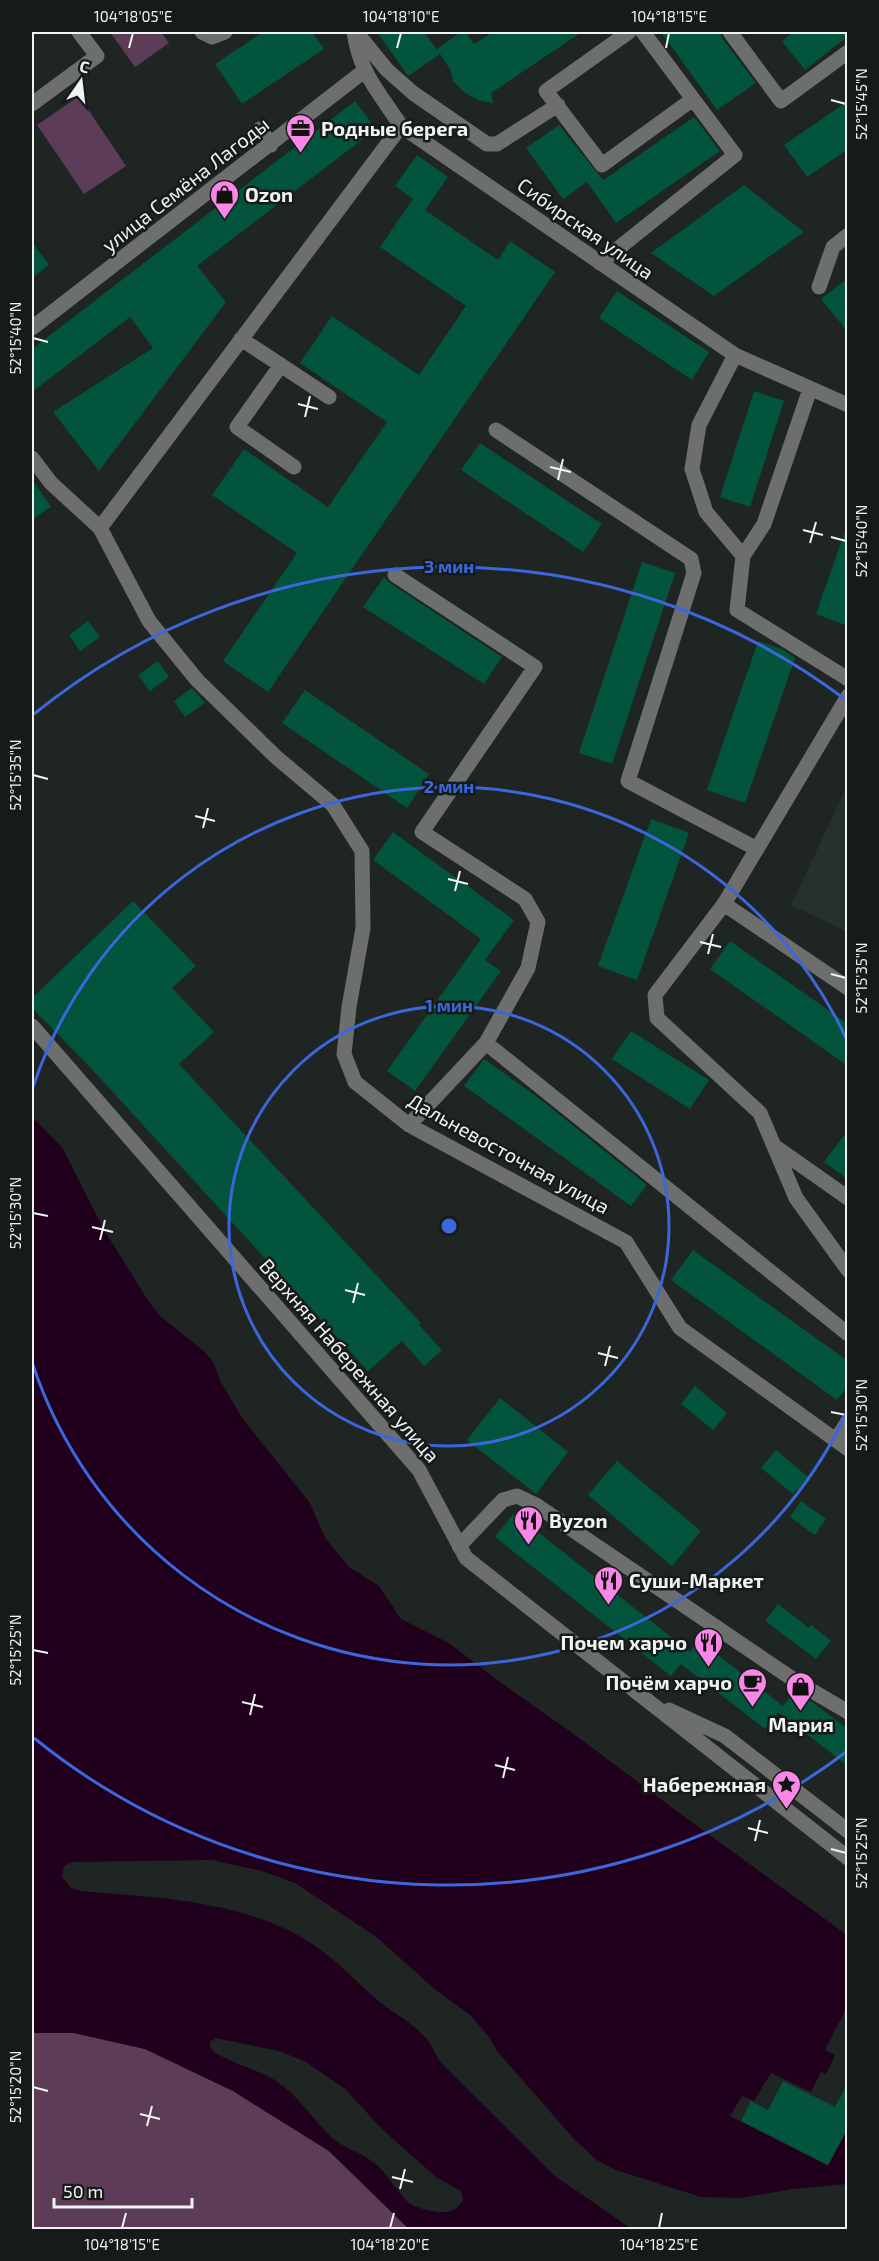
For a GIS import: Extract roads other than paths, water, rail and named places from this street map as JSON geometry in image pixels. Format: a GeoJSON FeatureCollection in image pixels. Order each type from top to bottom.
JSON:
{"type":"FeatureCollection","features":[{"type":"Feature","properties":{"kind":"street"},"geometry":{"type":"LineString","coordinates":[[32,104],[97,56],[79,32]]}},
{"type":"Feature","properties":{"kind":"street"},"geometry":{"type":"LineString","coordinates":[[202,32],[212,37],[225,32]]}},
{"type":"Feature","properties":{"kind":"street"},"geometry":{"type":"LineString","coordinates":[[355,32],[387,70],[413,93],[487,144],[497,144],[558,105]]}},
{"type":"Feature","properties":{"kind":"street","name":"Сибирская улица"},"geometry":{"type":"LineString","coordinates":[[355,32],[356,50],[364,71],[401,126],[735,355],[848,405]]}},
{"type":"Feature","properties":{"kind":"street"},"geometry":{"type":"LineString","coordinates":[[629,32],[546,91],[602,165],[693,99]]}},
{"type":"Feature","properties":{"kind":"street"},"geometry":{"type":"LineString","coordinates":[[600,263],[735,155],[643,32]]}},
{"type":"Feature","properties":{"kind":"street"},"geometry":{"type":"LineString","coordinates":[[730,32],[781,101],[848,52]]}},
{"type":"Feature","properties":{"kind":"street","name":"улица Семёна Лагоды"},"geometry":{"type":"LineString","coordinates":[[32,328],[364,71]]}},
{"type":"Feature","properties":{"kind":"street"},"geometry":{"type":"LineString","coordinates":[[100,528],[401,126]]}},
{"type":"Feature","properties":{"kind":"street"},"geometry":{"type":"LineString","coordinates":[[260,129],[271,145]]}},
{"type":"Feature","properties":{"kind":"street"},"geometry":{"type":"LineString","coordinates":[[819,287],[833,247],[848,235]]}},
{"type":"Feature","properties":{"kind":"street"},"geometry":{"type":"LineString","coordinates":[[241,339],[329,397]]}},
{"type":"Feature","properties":{"kind":"street"},"geometry":{"type":"LineString","coordinates":[[735,355],[699,425],[692,469],[706,512],[743,556]]}},
{"type":"Feature","properties":{"kind":"street"},"geometry":{"type":"LineString","coordinates":[[281,365],[237,427],[294,467]]}},
{"type":"Feature","properties":{"kind":"street"},"geometry":{"type":"LineString","coordinates":[[810,389],[764,524],[743,556],[737,610],[848,679]]}},
{"type":"Feature","properties":{"kind":"street"},"geometry":{"type":"LineString","coordinates":[[496,430],[691,559],[694,573],[628,781],[757,849]]}},
{"type":"Feature","properties":{"kind":"street","name":"Дальневосточная улица"},"geometry":{"type":"LineString","coordinates":[[32,458],[51,483],[100,528],[149,621],[197,680],[276,757],[333,805],[362,850],[363,928],[349,1007],[344,1054],[355,1082],[409,1125],[626,1242],[680,1328],[842,1445]]}},
{"type":"Feature","properties":{"kind":"street"},"geometry":{"type":"LineString","coordinates":[[395,575],[535,667],[422,832],[525,899],[538,922],[528,968],[486,1043],[409,1125]]}},
{"type":"Feature","properties":{"kind":"street"},"geometry":{"type":"LineString","coordinates":[[848,696],[724,904],[655,995],[657,1018],[760,1113],[796,1198],[848,1270]]}},
{"type":"Feature","properties":{"kind":"street"},"geometry":{"type":"LineString","coordinates":[[724,904],[848,988]]}},
{"type":"Feature","properties":{"kind":"street","name":"Верхняя Набережная улица"},"geometry":{"type":"LineString","coordinates":[[32,1026],[419,1470],[466,1558],[848,1858]]}},
{"type":"Feature","properties":{"kind":"street"},"geometry":{"type":"LineString","coordinates":[[486,1043],[848,1334]]}},
{"type":"Feature","properties":{"kind":"street"},"geometry":{"type":"LineString","coordinates":[[774,1146],[848,1198]]}},
{"type":"Feature","properties":{"kind":"street"},"geometry":{"type":"LineString","coordinates":[[842,1445],[848,1421]]}},
{"type":"Feature","properties":{"kind":"street"},"geometry":{"type":"LineString","coordinates":[[459,1546],[503,1500],[517,1496],[536,1504],[797,1682],[848,1712]]}},
{"type":"Feature","properties":{"kind":"street"},"geometry":{"type":"LineString","coordinates":[[646,1700],[725,1736],[848,1831]]}},
{"type":"Feature","properties":{"kind":"place","name":"Родные берега"},"geometry":{"type":"Point","coordinates":[300,154]}},
{"type":"Feature","properties":{"kind":"place","name":"Ozon"},"geometry":{"type":"Point","coordinates":[224,220]}},
{"type":"Feature","properties":{"kind":"place","name":"Byzon"},"geometry":{"type":"Point","coordinates":[528,1546]}},
{"type":"Feature","properties":{"kind":"place","name":"Суши-Маркет"},"geometry":{"type":"Point","coordinates":[608,1606]}},
{"type":"Feature","properties":{"kind":"place","name":"Почем харчо"},"geometry":{"type":"Point","coordinates":[708,1668]}},
{"type":"Feature","properties":{"kind":"place","name":"Почём харчо"},"geometry":{"type":"Point","coordinates":[753,1708]}},
{"type":"Feature","properties":{"kind":"place","name":"Мария"},"geometry":{"type":"Point","coordinates":[801,1712]}},
{"type":"Feature","properties":{"kind":"place","name":"Набережная"},"geometry":{"type":"Point","coordinates":[787,1810]}}]}
